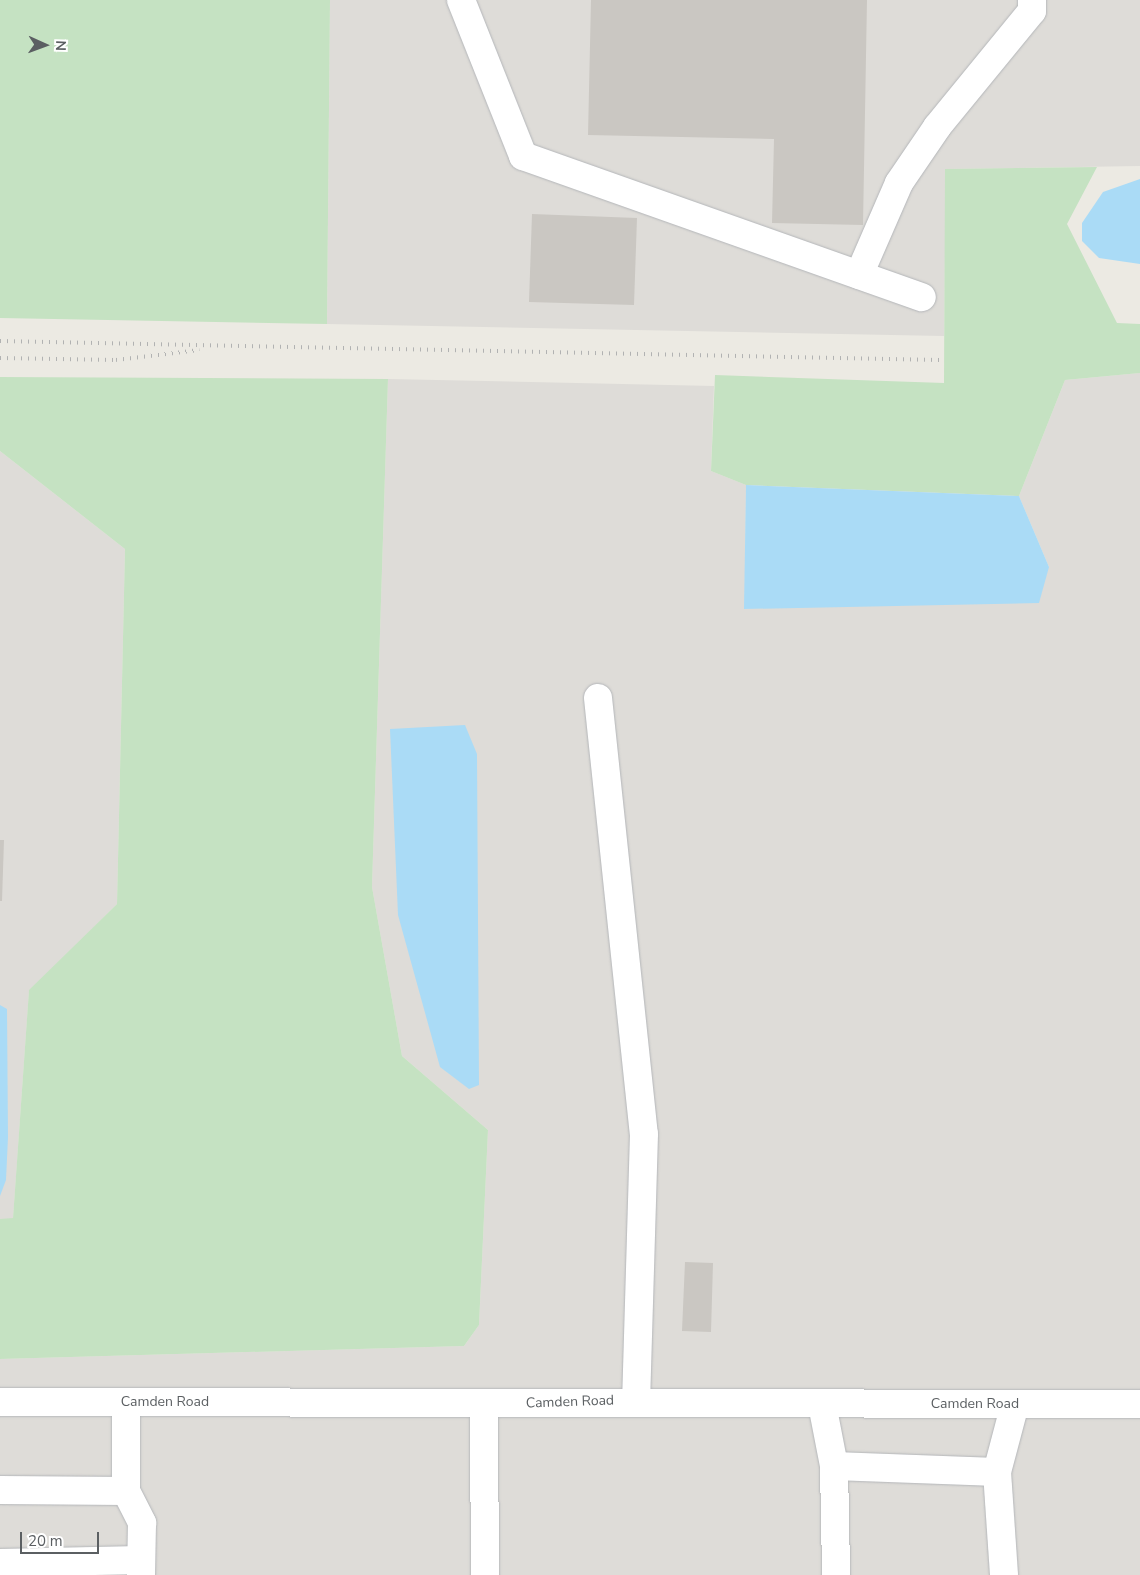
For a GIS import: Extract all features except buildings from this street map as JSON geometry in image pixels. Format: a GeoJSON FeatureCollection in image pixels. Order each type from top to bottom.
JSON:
{"type":"FeatureCollection","features":[{"type":"Feature","properties":{"kind":"street"},"geometry":{"type":"LineString","coordinates":[[461,0],[523,156],[922,297]]}},
{"type":"Feature","properties":{"kind":"street"},"geometry":{"type":"LineString","coordinates":[[860,275],[899,183],[937,127],[1032,11],[1032,0]]}},
{"type":"Feature","properties":{"kind":"street"},"geometry":{"type":"LineString","coordinates":[[598,698],[644,1134],[636,1400]]}},
{"type":"Feature","properties":{"kind":"street","name":"Camden Road"},"geometry":{"type":"LineString","coordinates":[[0,1402],[484,1404],[636,1400],[822,1404],[1140,1404]]}},
{"type":"Feature","properties":{"kind":"street"},"geometry":{"type":"LineString","coordinates":[[0,1563],[141,1567],[142,1523],[126,1491],[126,1402]]}},
{"type":"Feature","properties":{"kind":"street"},"geometry":{"type":"LineString","coordinates":[[484,1404],[485,1575]]}},
{"type":"Feature","properties":{"kind":"street"},"geometry":{"type":"LineString","coordinates":[[822,1404],[834,1466],[836,1575]]}},
{"type":"Feature","properties":{"kind":"street"},"geometry":{"type":"LineString","coordinates":[[1004,1575],[997,1472],[1015,1404]]}},
{"type":"Feature","properties":{"kind":"street"},"geometry":{"type":"LineString","coordinates":[[834,1466],[997,1472]]}},
{"type":"Feature","properties":{"kind":"street"},"geometry":{"type":"LineString","coordinates":[[0,1490],[126,1491]]}},
{"type":"Feature","properties":{"kind":"shaded area"},"geometry":{"type":"Polygon","coordinates":[[[330,0],[1140,0],[1140,166],[946,169],[944,336],[327,324],[330,0]]]}},
{"type":"Feature","properties":{"kind":"shaded area"},"geometry":{"type":"Polygon","coordinates":[[[1140,373],[1140,1575],[0,1575],[0,1359],[464,1346],[479,1325],[488,1130],[402,1056],[372,887],[388,379],[714,386],[711,471],[746,485],[745,609],[1049,567],[1019,496],[1065,380],[1140,373]]]}},
{"type":"Feature","properties":{"kind":"shaded area"},"geometry":{"type":"Polygon","coordinates":[[[0,451],[125,549],[117,904],[29,991],[13,1219],[0,1219],[0,451]]]}},
{"type":"Feature","properties":{"kind":"green space"},"geometry":{"type":"Polygon","coordinates":[[[0,0],[330,0],[327,324],[0,318],[0,0]]]}},
{"type":"Feature","properties":{"kind":"green space"},"geometry":{"type":"Polygon","coordinates":[[[1097,167],[1067,224],[1117,323],[1140,324],[1140,373],[1065,380],[1019,496],[746,485],[711,471],[715,375],[944,383],[945,169],[1097,167]]]}},
{"type":"Feature","properties":{"kind":"green space"},"geometry":{"type":"Polygon","coordinates":[[[0,377],[388,379],[372,887],[402,1056],[488,1130],[479,1325],[464,1346],[0,1359],[0,1219],[13,1218],[29,990],[117,904],[125,549],[0,451],[0,377]]]}},
{"type":"Feature","properties":{"kind":"water"},"geometry":{"type":"Polygon","coordinates":[[[1140,179],[1140,264],[1099,258],[1082,241],[1082,223],[1103,192],[1140,179]]]}},
{"type":"Feature","properties":{"kind":"water"},"geometry":{"type":"Polygon","coordinates":[[[746,485],[1019,496],[1049,567],[1039,603],[744,609],[746,485]]]}},
{"type":"Feature","properties":{"kind":"water"},"geometry":{"type":"Polygon","coordinates":[[[465,725],[477,754],[479,1085],[469,1089],[440,1067],[398,915],[390,729],[465,725]]]}},
{"type":"Feature","properties":{"kind":"water"},"geometry":{"type":"Polygon","coordinates":[[[0,1005],[7,1009],[8,1137],[6,1180],[0,1196],[0,1005]]]}},
{"type":"Feature","properties":{"kind":"railway"},"geometry":{"type":"LineString","coordinates":[[0,341],[940,360]]}},
{"type":"Feature","properties":{"kind":"railway"},"geometry":{"type":"LineString","coordinates":[[0,358],[116,360],[199,350]]}}]}
